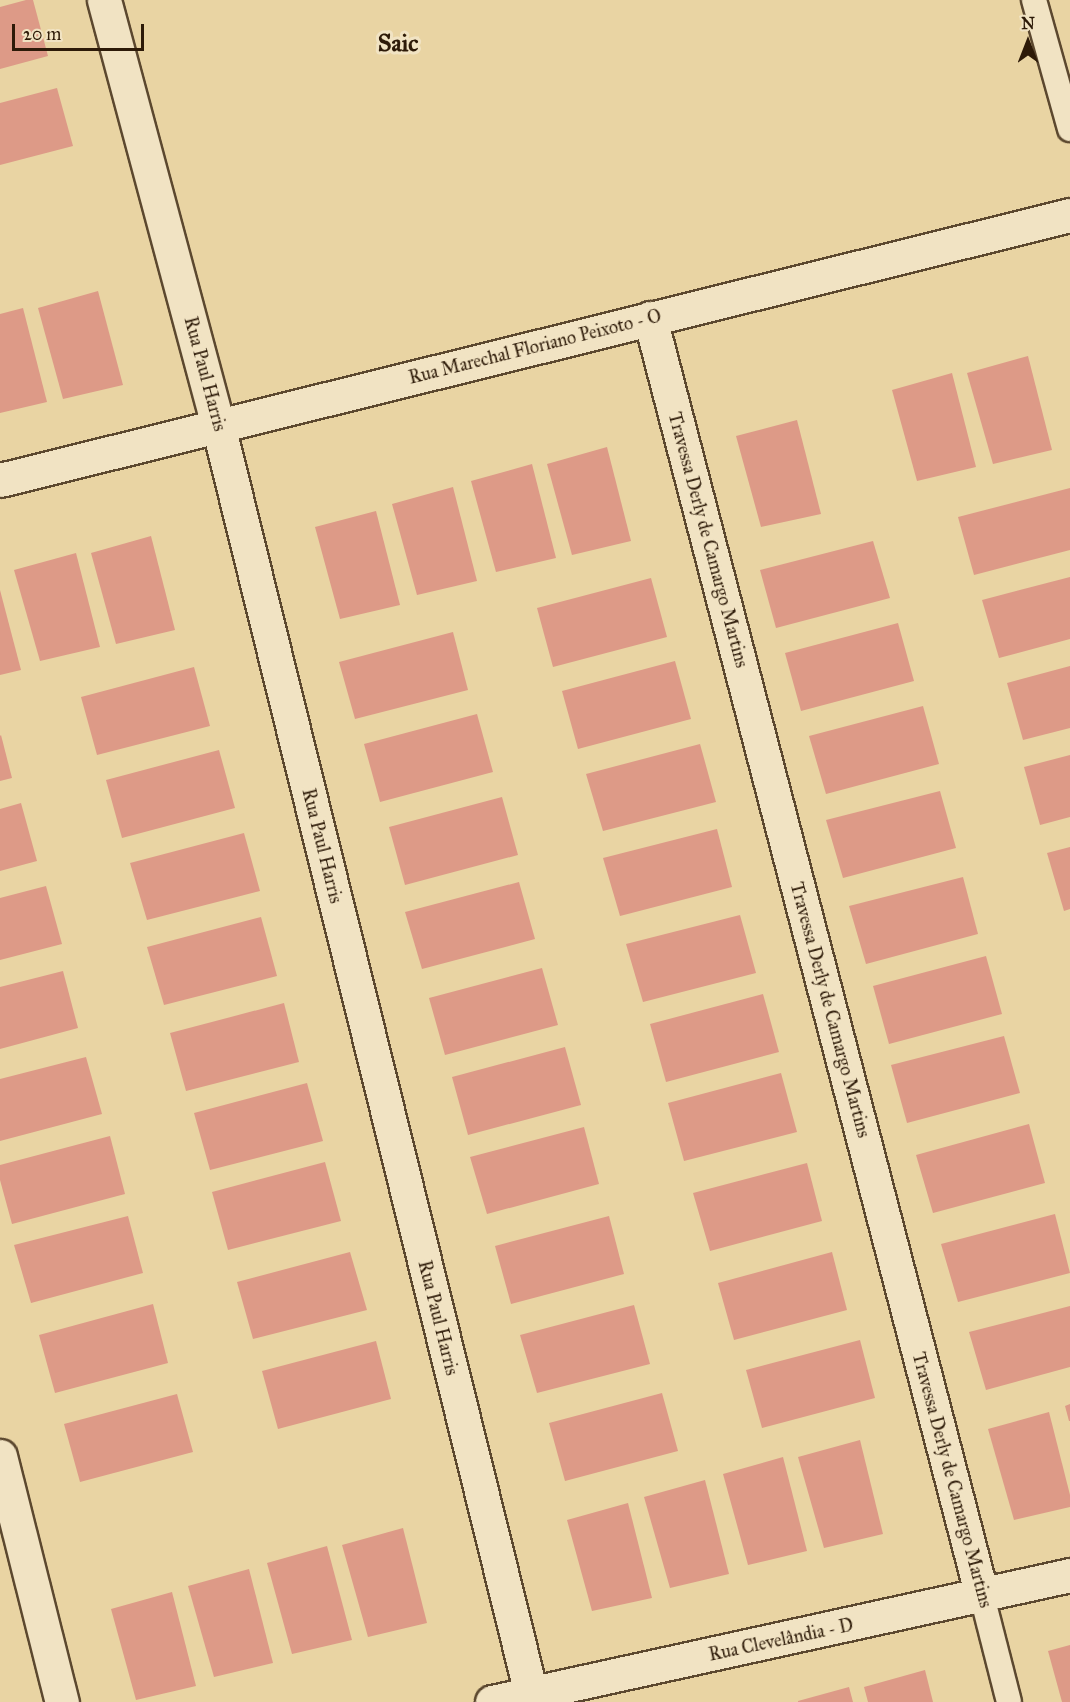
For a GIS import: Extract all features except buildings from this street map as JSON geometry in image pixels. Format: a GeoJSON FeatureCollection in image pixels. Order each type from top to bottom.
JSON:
{"type":"FeatureCollection","features":[{"type":"Feature","properties":{"kind":"street","name":"Rua Paul Harris"},"geometry":{"type":"LineString","coordinates":[[104,0],[218,425],[531,1694]]}},
{"type":"Feature","properties":{"kind":"street","name":"Rua Marechal Floriano Peixoto - O"},"geometry":{"type":"LineString","coordinates":[[0,480],[1070,215]]}},
{"type":"Feature","properties":{"kind":"street","name":"Travessa Derly de Camargo Martins"},"geometry":{"type":"LineString","coordinates":[[650,318],[982,1596]]}},
{"type":"Feature","properties":{"kind":"street"},"geometry":{"type":"LineString","coordinates":[[0,1456],[62,1702]]}},
{"type":"Feature","properties":{"kind":"street","name":"Rua Clevelândia - D"},"geometry":{"type":"LineString","coordinates":[[492,1702],[1070,1575]]}},
{"type":"Feature","properties":{"kind":"lane"},"geometry":{"type":"LineString","coordinates":[[1034,0],[1070,129]]}},
{"type":"Feature","properties":{"kind":"lane","name":"Travessa Derly de Camargo Martins"},"geometry":{"type":"LineString","coordinates":[[982,1596],[1009,1702]]}},
{"type":"Feature","properties":{"kind":"district","name":"Saic"},"geometry":{"type":"Point","coordinates":[398,44]}}]}
